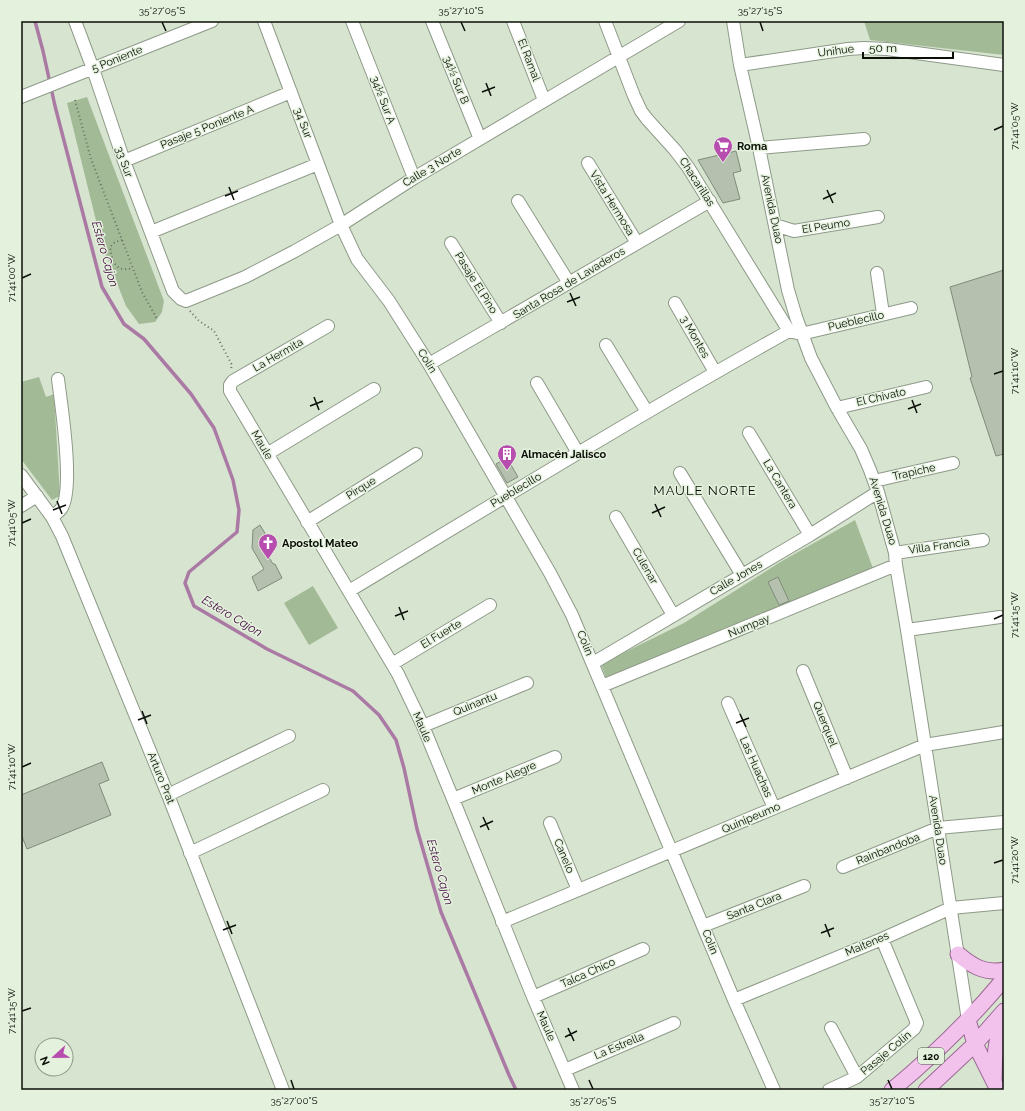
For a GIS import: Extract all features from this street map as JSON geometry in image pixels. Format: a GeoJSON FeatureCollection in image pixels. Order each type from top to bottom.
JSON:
{"type":"FeatureCollection","features":[{"type":"Feature","properties":{"kind":"main road"},"geometry":{"type":"LineString","coordinates":[[958,954],[970,964],[982,970],[1004,970]]}},
{"type":"Feature","properties":{"kind":"main road","name":"120"},"geometry":{"type":"LineString","coordinates":[[892,1090],[940,1048],[968,1020],[1004,979]]}},
{"type":"Feature","properties":{"kind":"main road"},"geometry":{"type":"LineString","coordinates":[[996,1086],[996,1046],[999,1028],[1004,1012]]}},
{"type":"Feature","properties":{"kind":"main road","name":"120"},"geometry":{"type":"LineString","coordinates":[[926,1090],[975,1044],[1004,1012]]}},
{"type":"Feature","properties":{"kind":"main road"},"geometry":{"type":"LineString","coordinates":[[968,1020],[975,1044],[996,1086]]}},
{"type":"Feature","properties":{"kind":"street","name":"33 Sur"},"geometry":{"type":"LineString","coordinates":[[75,21],[124,161],[173,291],[181,299]]}},
{"type":"Feature","properties":{"kind":"street","name":"5 Poniente"},"geometry":{"type":"LineString","coordinates":[[25,96],[212,21]]}},
{"type":"Feature","properties":{"kind":"street","name":"34 Sur"},"geometry":{"type":"LineString","coordinates":[[264,21],[342,225]]}},
{"type":"Feature","properties":{"kind":"street","name":"34½ Sur A"},"geometry":{"type":"LineString","coordinates":[[352,21],[414,178]]}},
{"type":"Feature","properties":{"kind":"street","name":"34½ Sur B"},"geometry":{"type":"LineString","coordinates":[[432,21],[480,139]]}},
{"type":"Feature","properties":{"kind":"street","name":"El Ramal"},"geometry":{"type":"LineString","coordinates":[[513,21],[544,100]]}},
{"type":"Feature","properties":{"kind":"street","name":"Chacarillas"},"geometry":{"type":"LineString","coordinates":[[605,21],[641,111],[681,157],[710,201],[789,331]]}},
{"type":"Feature","properties":{"kind":"street","name":"Calle 3 Norte"},"geometry":{"type":"LineString","coordinates":[[181,299],[186,301],[192,299],[245,277],[342,225],[414,178],[678,21]]}},
{"type":"Feature","properties":{"kind":"street","name":"Avenida Duao"},"geometry":{"type":"LineString","coordinates":[[733,21],[740,65],[759,148],[788,290],[811,358],[837,408],[861,449],[876,486],[895,553],[968,1020]]}},
{"type":"Feature","properties":{"kind":"street","name":"Unihue"},"geometry":{"type":"LineString","coordinates":[[740,65],[864,48],[887,49],[1004,65]]}},
{"type":"Feature","properties":{"kind":"street","name":"Pasaje 5 Poniente A"},"geometry":{"type":"LineString","coordinates":[[124,161],[291,92]]}},
{"type":"Feature","properties":{"kind":"street"},"geometry":{"type":"LineString","coordinates":[[759,148],[864,139]]}},
{"type":"Feature","properties":{"kind":"street","name":"Vista Hermosa"},"geometry":{"type":"LineString","coordinates":[[588,163],[637,243]]}},
{"type":"Feature","properties":{"kind":"street"},"geometry":{"type":"LineString","coordinates":[[151,232],[318,164]]}},
{"type":"Feature","properties":{"kind":"street"},"geometry":{"type":"LineString","coordinates":[[518,201],[569,283]]}},
{"type":"Feature","properties":{"kind":"street","name":"Santa Rosa de Lavaderos"},"geometry":{"type":"LineString","coordinates":[[429,364],[710,201]]}},
{"type":"Feature","properties":{"kind":"street","name":"El Peumo"},"geometry":{"type":"LineString","coordinates":[[775,225],[794,231],[878,217]]}},
{"type":"Feature","properties":{"kind":"street","name":"Colín"},"geometry":{"type":"LineString","coordinates":[[342,225],[360,264],[389,301],[429,364],[562,594],[593,663],[734,1000],[774,1090]]}},
{"type":"Feature","properties":{"kind":"street","name":"Pasaje El Pino"},"geometry":{"type":"LineString","coordinates":[[451,243],[501,323]]}},
{"type":"Feature","properties":{"kind":"street"},"geometry":{"type":"LineString","coordinates":[[877,273],[883,314]]}},
{"type":"Feature","properties":{"kind":"street","name":"3 Montes"},"geometry":{"type":"LineString","coordinates":[[675,303],[715,372]]}},
{"type":"Feature","properties":{"kind":"street","name":"Pueblecillo"},"geometry":{"type":"LineString","coordinates":[[802,334],[911,308]]}},
{"type":"Feature","properties":{"kind":"street","name":"La Hermita"},"geometry":{"type":"LineString","coordinates":[[230,385],[233,380],[328,326]]}},
{"type":"Feature","properties":{"kind":"street"},"geometry":{"type":"LineString","coordinates":[[789,331],[802,334]]}},
{"type":"Feature","properties":{"kind":"street","name":"Pueblecillo"},"geometry":{"type":"LineString","coordinates":[[349,590],[646,412],[789,331]]}},
{"type":"Feature","properties":{"kind":"street"},"geometry":{"type":"LineString","coordinates":[[606,345],[646,412]]}},
{"type":"Feature","properties":{"kind":"street"},"geometry":{"type":"LineString","coordinates":[[52,517],[61,508],[66,496],[68,468],[58,379]]}},
{"type":"Feature","properties":{"kind":"street"},"geometry":{"type":"LineString","coordinates":[[537,383],[578,453]]}},
{"type":"Feature","properties":{"kind":"street","name":"Maule"},"geometry":{"type":"LineString","coordinates":[[230,385],[230,391],[392,664],[422,726],[454,799],[502,922],[573,1090]]}},
{"type":"Feature","properties":{"kind":"street","name":"El Chivato"},"geometry":{"type":"LineString","coordinates":[[837,408],[926,387]]}},
{"type":"Feature","properties":{"kind":"street"},"geometry":{"type":"LineString","coordinates":[[267,454],[374,389]]}},
{"type":"Feature","properties":{"kind":"street","name":"La Cantera"},"geometry":{"type":"LineString","coordinates":[[749,433],[810,535]]}},
{"type":"Feature","properties":{"kind":"street","name":"Pirque"},"geometry":{"type":"LineString","coordinates":[[307,522],[416,454]]}},
{"type":"Feature","properties":{"kind":"street","name":"Trapiche"},"geometry":{"type":"LineString","coordinates":[[876,486],[953,463]]}},
{"type":"Feature","properties":{"kind":"street"},"geometry":{"type":"LineString","coordinates":[[680,473],[742,575]]}},
{"type":"Feature","properties":{"kind":"street","name":"Arturo Prat"},"geometry":{"type":"LineString","coordinates":[[21,476],[52,517],[62,536],[168,795],[283,1090]]}},
{"type":"Feature","properties":{"kind":"street","name":"Calle Jones"},"geometry":{"type":"LineString","coordinates":[[593,663],[810,535],[876,486]]}},
{"type":"Feature","properties":{"kind":"street"},"geometry":{"type":"LineString","coordinates":[[21,506],[37,496]]}},
{"type":"Feature","properties":{"kind":"street","name":"Culenar"},"geometry":{"type":"LineString","coordinates":[[616,517],[673,615]]}},
{"type":"Feature","properties":{"kind":"street","name":"Villa Francia"},"geometry":{"type":"LineString","coordinates":[[895,553],[983,540]]}},
{"type":"Feature","properties":{"kind":"street","name":"Numpay"},"geometry":{"type":"LineString","coordinates":[[602,686],[896,565]]}},
{"type":"Feature","properties":{"kind":"street","name":"El Fuerte"},"geometry":{"type":"LineString","coordinates":[[392,664],[490,605]]}},
{"type":"Feature","properties":{"kind":"street"},"geometry":{"type":"LineString","coordinates":[[907,630],[1000,617]]}},
{"type":"Feature","properties":{"kind":"street","name":"Querquel"},"geometry":{"type":"LineString","coordinates":[[803,671],[847,778]]}},
{"type":"Feature","properties":{"kind":"street","name":"Quinantu"},"geometry":{"type":"LineString","coordinates":[[422,726],[527,682]]}},
{"type":"Feature","properties":{"kind":"street","name":"Las Huachas"},"geometry":{"type":"LineString","coordinates":[[728,703],[774,808]]}},
{"type":"Feature","properties":{"kind":"street","name":"Quinipeumo"},"geometry":{"type":"LineString","coordinates":[[502,922],[925,745],[1004,732]]}},
{"type":"Feature","properties":{"kind":"street"},"geometry":{"type":"LineString","coordinates":[[168,795],[289,736]]}},
{"type":"Feature","properties":{"kind":"street","name":"Monte Alegre"},"geometry":{"type":"LineString","coordinates":[[454,799],[555,757]]}},
{"type":"Feature","properties":{"kind":"street"},"geometry":{"type":"LineString","coordinates":[[190,853],[323,790]]}},
{"type":"Feature","properties":{"kind":"street","name":"Rainbandoba"},"geometry":{"type":"LineString","coordinates":[[843,868],[938,828],[1004,822]]}},
{"type":"Feature","properties":{"kind":"street","name":"Canelo"},"geometry":{"type":"LineString","coordinates":[[550,823],[578,890]]}},
{"type":"Feature","properties":{"kind":"street","name":"Santa Clara"},"geometry":{"type":"LineString","coordinates":[[703,926],[804,886]]}},
{"type":"Feature","properties":{"kind":"street","name":"Maitenes"},"geometry":{"type":"LineString","coordinates":[[734,1000],[882,939],[951,908],[1004,903]]}},
{"type":"Feature","properties":{"kind":"street","name":"Pasaje Colín"},"geometry":{"type":"LineString","coordinates":[[829,1090],[857,1077],[914,1029],[917,1023],[882,939]]}},
{"type":"Feature","properties":{"kind":"street","name":"Talca Chico"},"geometry":{"type":"LineString","coordinates":[[533,997],[643,949]]}},
{"type":"Feature","properties":{"kind":"street","name":"La Estrella"},"geometry":{"type":"LineString","coordinates":[[565,1070],[674,1023]]}},
{"type":"Feature","properties":{"kind":"street"},"geometry":{"type":"LineString","coordinates":[[831,1028],[857,1077]]}},
{"type":"Feature","properties":{"kind":"path"},"geometry":{"type":"LineString","coordinates":[[75,100],[91,159],[142,292],[157,319]]}},
{"type":"Feature","properties":{"kind":"path"},"geometry":{"type":"LineString","coordinates":[[122,240],[115,242],[110,247],[112,258],[114,263],[122,270],[133,268]]}},
{"type":"Feature","properties":{"kind":"path"},"geometry":{"type":"LineString","coordinates":[[181,299],[198,320],[214,331],[232,365],[230,385]]}},
{"type":"Feature","properties":{"kind":"green space"},"geometry":{"type":"Polygon","coordinates":[[[864,21],[1004,21],[1004,55],[870,40],[864,21]]]}},
{"type":"Feature","properties":{"kind":"green space"},"geometry":{"type":"Polygon","coordinates":[[[87,97],[164,301],[162,312],[155,322],[139,324],[126,306],[102,245],[67,103],[87,97]]]}},
{"type":"Feature","properties":{"kind":"green space"},"geometry":{"type":"Polygon","coordinates":[[[39,377],[46,397],[54,394],[60,496],[52,500],[21,459],[21,382],[39,377]]]}},
{"type":"Feature","properties":{"kind":"green space"},"geometry":{"type":"Polygon","coordinates":[[[855,520],[874,571],[607,680],[601,664],[684,623],[782,561],[855,520]]]}},
{"type":"Feature","properties":{"kind":"green space"},"geometry":{"type":"Polygon","coordinates":[[[313,586],[338,628],[309,645],[284,603],[313,586]]]}},
{"type":"Feature","properties":{"kind":"building"},"geometry":{"type":"Polygon","coordinates":[[[736,151],[741,171],[733,173],[740,199],[723,203],[698,160],[736,151]]]}},
{"type":"Feature","properties":{"kind":"building"},"geometry":{"type":"Polygon","coordinates":[[[1004,270],[1004,454],[996,456],[970,378],[972,377],[950,287],[1004,270]]]}},
{"type":"Feature","properties":{"kind":"building","name":"Almacén Jalisco"},"geometry":{"type":"Polygon","coordinates":[[[507,458],[518,477],[507,483],[496,464],[507,458]]]}},
{"type":"Feature","properties":{"kind":"building","name":"Apostol Mateo"},"geometry":{"type":"Polygon","coordinates":[[[260,525],[272,545],[265,551],[273,564],[275,564],[282,578],[258,591],[252,577],[264,569],[252,548],[253,530],[260,525]]]}},
{"type":"Feature","properties":{"kind":"building"},"geometry":{"type":"Polygon","coordinates":[[[778,577],[789,601],[779,605],[768,582],[778,577]]]}},
{"type":"Feature","properties":{"kind":"building"},"geometry":{"type":"Polygon","coordinates":[[[102,762],[109,780],[99,784],[111,815],[27,849],[21,834],[21,795],[102,762]]]}},
{"type":"Feature","properties":{"kind":"waterway","name":"Estero Cajon"},"geometry":{"type":"LineString","coordinates":[[35,21],[55,106],[102,287],[124,324],[144,339],[191,394],[214,428],[233,480],[239,510],[237,532],[189,572],[185,583],[194,606],[267,649],[353,691],[379,715],[396,740],[404,768],[417,829],[441,912],[516,1090]]}},
{"type":"Feature","properties":{"kind":"place","name":"Roma"},"geometry":{"type":"Point","coordinates":[723,163]}},
{"type":"Feature","properties":{"kind":"place","name":"Almacén Jalisco"},"geometry":{"type":"Point","coordinates":[507,471]}},
{"type":"Feature","properties":{"kind":"place","name":"Apostol Mateo"},"geometry":{"type":"Point","coordinates":[268,560]}},
{"type":"Feature","properties":{"kind":"district","name":"MAULE NORTE"},"geometry":{"type":"Point","coordinates":[705,490]}}]}
